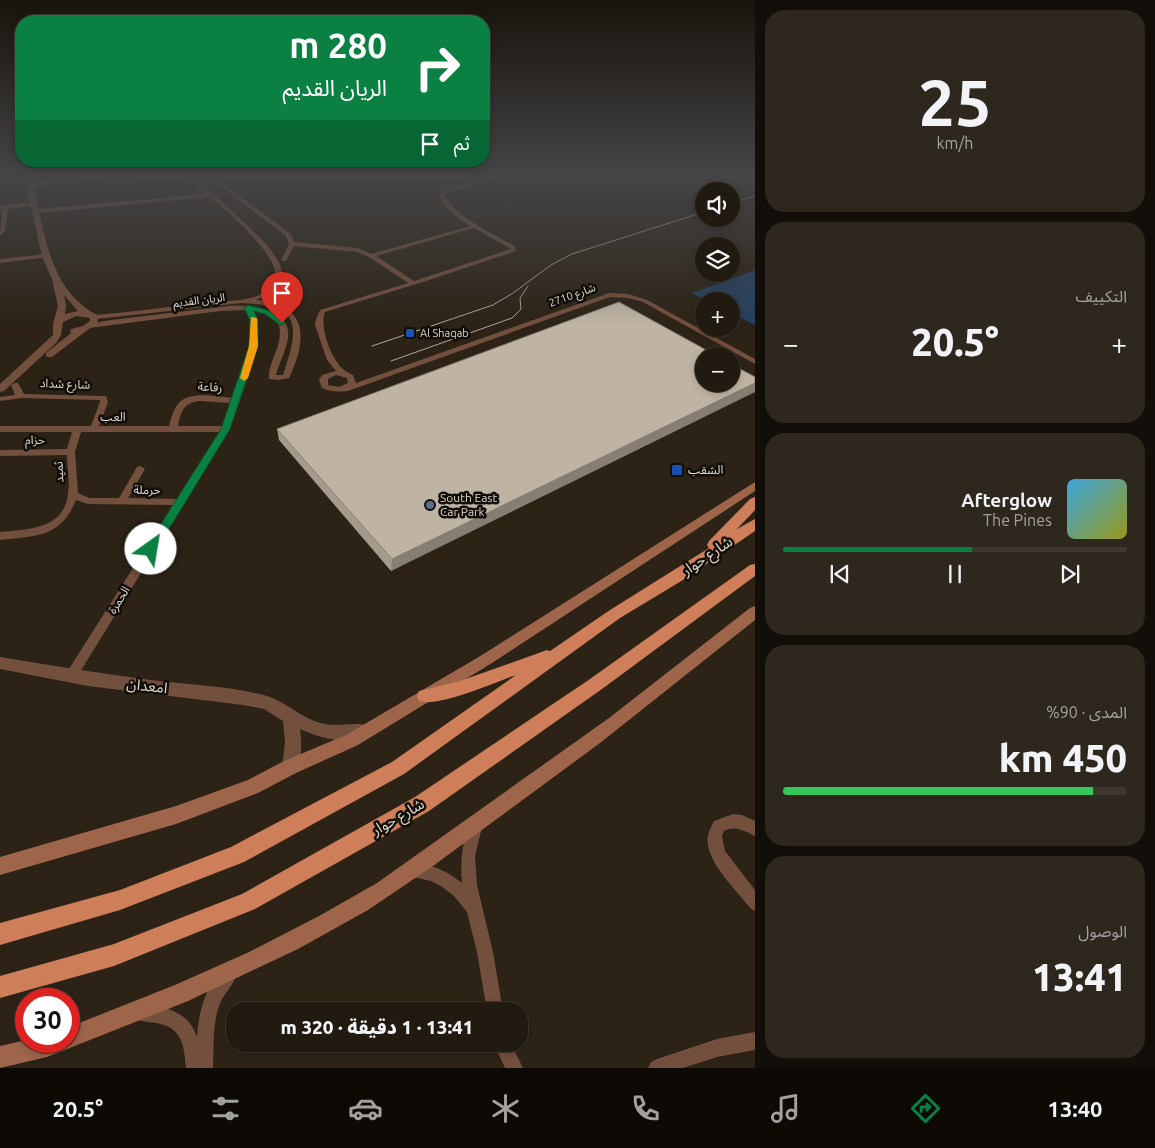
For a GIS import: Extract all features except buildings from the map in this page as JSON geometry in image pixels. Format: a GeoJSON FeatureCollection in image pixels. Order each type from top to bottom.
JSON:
{"type":"FeatureCollection","features":[{"type":"Feature","properties":{"kind":"highway"},"geometry":{"type":"LineString","coordinates":[[698,562],[755,502]]}},
{"type":"Feature","properties":{"kind":"highway","name":"شارع حوار"},"geometry":{"type":"LineString","coordinates":[[0,934],[120,900],[237,854],[398,768],[615,614],[755,524]]}},
{"type":"Feature","properties":{"kind":"highway","name":"شارع حوار"},"geometry":{"type":"LineString","coordinates":[[0,987],[114,955],[248,902],[422,804],[596,684],[755,569]]}},
{"type":"Feature","properties":{"kind":"highway"},"geometry":{"type":"LineString","coordinates":[[729,587],[755,577]]}},
{"type":"Feature","properties":{"kind":"highway"},"geometry":{"type":"LineString","coordinates":[[425,696],[460,688],[565,650]]}},
{"type":"Feature","properties":{"kind":"main road"},"geometry":{"type":"LineString","coordinates":[[0,866],[176,815],[252,788],[290,767],[352,740],[364,731],[487,659],[755,486]]}},
{"type":"Feature","properties":{"kind":"main road"},"geometry":{"type":"LineString","coordinates":[[80,1034],[235,970],[333,920],[413,871],[594,737],[755,612]]}},
{"type":"Feature","properties":{"kind":"main road"},"geometry":{"type":"LineString","coordinates":[[0,1056],[15,1053]]}},
{"type":"Feature","properties":{"kind":"street"},"geometry":{"type":"LineString","coordinates":[[0,388],[46,349],[57,335],[62,306],[56,279],[46,256],[38,225]]}},
{"type":"Feature","properties":{"kind":"street"},"geometry":{"type":"LineString","coordinates":[[243,225],[260,240],[280,270],[279,282],[273,291],[246,304]]}},
{"type":"Feature","properties":{"kind":"street"},"geometry":{"type":"LineString","coordinates":[[275,225],[289,235],[292,244],[284,260]]}},
{"type":"Feature","properties":{"kind":"street"},"geometry":{"type":"LineString","coordinates":[[330,360],[323,383],[329,388],[345,389],[352,383],[350,377],[344,374],[330,360],[319,325],[322,311],[514,250],[513,247],[475,226],[371,256]]}},
{"type":"Feature","properties":{"kind":"street"},"geometry":{"type":"LineString","coordinates":[[292,244],[353,249],[371,256],[413,283]]}},
{"type":"Feature","properties":{"kind":"street"},"geometry":{"type":"LineString","coordinates":[[0,261],[46,256]]}},
{"type":"Feature","properties":{"kind":"street"},"geometry":{"type":"LineString","coordinates":[[0,399],[54,350],[94,322],[90,315],[73,302],[56,279]]}},
{"type":"Feature","properties":{"kind":"street"},"geometry":{"type":"LineString","coordinates":[[273,291],[274,305]]}},
{"type":"Feature","properties":{"kind":"street","name":"شارع 2710"},"geometry":{"type":"LineString","coordinates":[[345,389],[609,294],[628,296],[645,301],[755,362]]}},
{"type":"Feature","properties":{"kind":"street","name":"الريان القديم"},"geometry":{"type":"LineString","coordinates":[[86,328],[122,320],[229,308],[246,304],[268,313],[282,323],[284,336],[272,376],[278,378],[286,376],[298,327],[296,321],[284,310],[274,305],[246,304],[90,315]]}},
{"type":"Feature","properties":{"kind":"street","name":"الحمرة"},"geometry":{"type":"LineString","coordinates":[[71,676],[226,429],[254,346],[254,320],[246,304]]}},
{"type":"Feature","properties":{"kind":"street"},"geometry":{"type":"LineString","coordinates":[[59,324],[74,313],[90,315]]}},
{"type":"Feature","properties":{"kind":"street"},"geometry":{"type":"LineString","coordinates":[[59,324],[68,331],[86,328]]}},
{"type":"Feature","properties":{"kind":"street","name":"شارع 2710"},"geometry":{"type":"LineString","coordinates":[[326,377],[344,374],[368,376],[390,374]]}},
{"type":"Feature","properties":{"kind":"street","name":"شارع شداد"},"geometry":{"type":"LineString","coordinates":[[15,385],[18,393],[22,396]]}},
{"type":"Feature","properties":{"kind":"street","name":"شارع شداد"},"geometry":{"type":"LineString","coordinates":[[0,399],[22,396],[103,398],[104,402],[94,429]]}},
{"type":"Feature","properties":{"kind":"street","name":"رفاعة"},"geometry":{"type":"LineString","coordinates":[[172,429],[181,405],[185,401],[198,398],[236,401]]}},
{"type":"Feature","properties":{"kind":"street","name":"العب"},"geometry":{"type":"LineString","coordinates":[[0,429],[226,429]]}},
{"type":"Feature","properties":{"kind":"street","name":"ثميد"},"geometry":{"type":"LineString","coordinates":[[77,429],[71,452],[73,495],[88,501],[121,502]]}},
{"type":"Feature","properties":{"kind":"street","name":"حزام"},"geometry":{"type":"LineString","coordinates":[[0,453],[71,452]]}},
{"type":"Feature","properties":{"kind":"street","name":"حرملة"},"geometry":{"type":"LineString","coordinates":[[140,469],[121,502],[181,502]]}},
{"type":"Feature","properties":{"kind":"street"},"geometry":{"type":"LineString","coordinates":[[0,536],[46,530],[56,525],[68,510],[73,495]]}},
{"type":"Feature","properties":{"kind":"street","name":"امعدان"},"geometry":{"type":"LineString","coordinates":[[0,663],[71,676],[243,698],[267,703],[290,717],[322,731],[337,733],[364,731]]}},
{"type":"Feature","properties":{"kind":"street"},"geometry":{"type":"LineString","coordinates":[[290,717],[295,745],[290,767]]}},
{"type":"Feature","properties":{"kind":"street"},"geometry":{"type":"LineString","coordinates":[[755,830],[744,823],[730,821],[719,826],[714,837],[714,844],[720,858],[747,890],[755,903]]}},
{"type":"Feature","properties":{"kind":"street"},"geometry":{"type":"LineString","coordinates":[[475,826],[468,849],[468,880],[488,968],[494,1002]]}},
{"type":"Feature","properties":{"kind":"street"},"geometry":{"type":"LineString","coordinates":[[413,871],[428,872],[450,882],[467,900],[474,911]]}},
{"type":"Feature","properties":{"kind":"street"},"geometry":{"type":"LineString","coordinates":[[204,1068],[206,1023],[209,1010],[220,986],[235,970]]}},
{"type":"Feature","properties":{"kind":"street"},"geometry":{"type":"LineString","coordinates":[[136,1012],[160,1014],[171,1017],[180,1024],[192,1046],[195,1068]]}},
{"type":"Feature","properties":{"kind":"street"},"geometry":{"type":"LineString","coordinates":[[656,1068],[718,1048],[755,1041]]}},
{"type":"Feature","properties":{"kind":"street"},"geometry":{"type":"LineString","coordinates":[[506,1052],[514,1068]]}},
{"type":"Feature","properties":{"kind":"water"},"geometry":{"type":"Polygon","coordinates":[[[755,270],[755,325],[740,318],[740,292],[695,292],[695,295],[692,293],[722,282],[740,282],[740,275],[755,270]]]}},
{"type":"Feature","properties":{"kind":"tram line"},"geometry":{"type":"LineString","coordinates":[[372,346],[493,305],[551,265],[572,254],[664,225]]}},
{"type":"Feature","properties":{"kind":"tram line"},"geometry":{"type":"LineString","coordinates":[[391,361],[512,318],[521,309],[520,298],[528,286]]}},
{"type":"Feature","properties":{"kind":"slow traffic"},"geometry":{"type":"LineString","coordinates":[[244,378],[254,346],[253,318]]}},
{"type":"Feature","properties":{"kind":"place","name":"Al Shaqab"},"geometry":{"type":"Point","coordinates":[410,333]}},
{"type":"Feature","properties":{"kind":"place","name":"الشقب"},"geometry":{"type":"Point","coordinates":[677,470]}},
{"type":"Feature","properties":{"kind":"place","name":"South East Car Park"},"geometry":{"type":"Point","coordinates":[430,505]}},
{"type":"Feature","properties":{"kind":"route"},"geometry":{"type":"LineString","coordinates":[[151,549],[226,429],[254,346],[254,320],[252,312],[248,308],[275,316],[282,323]]}}]}
